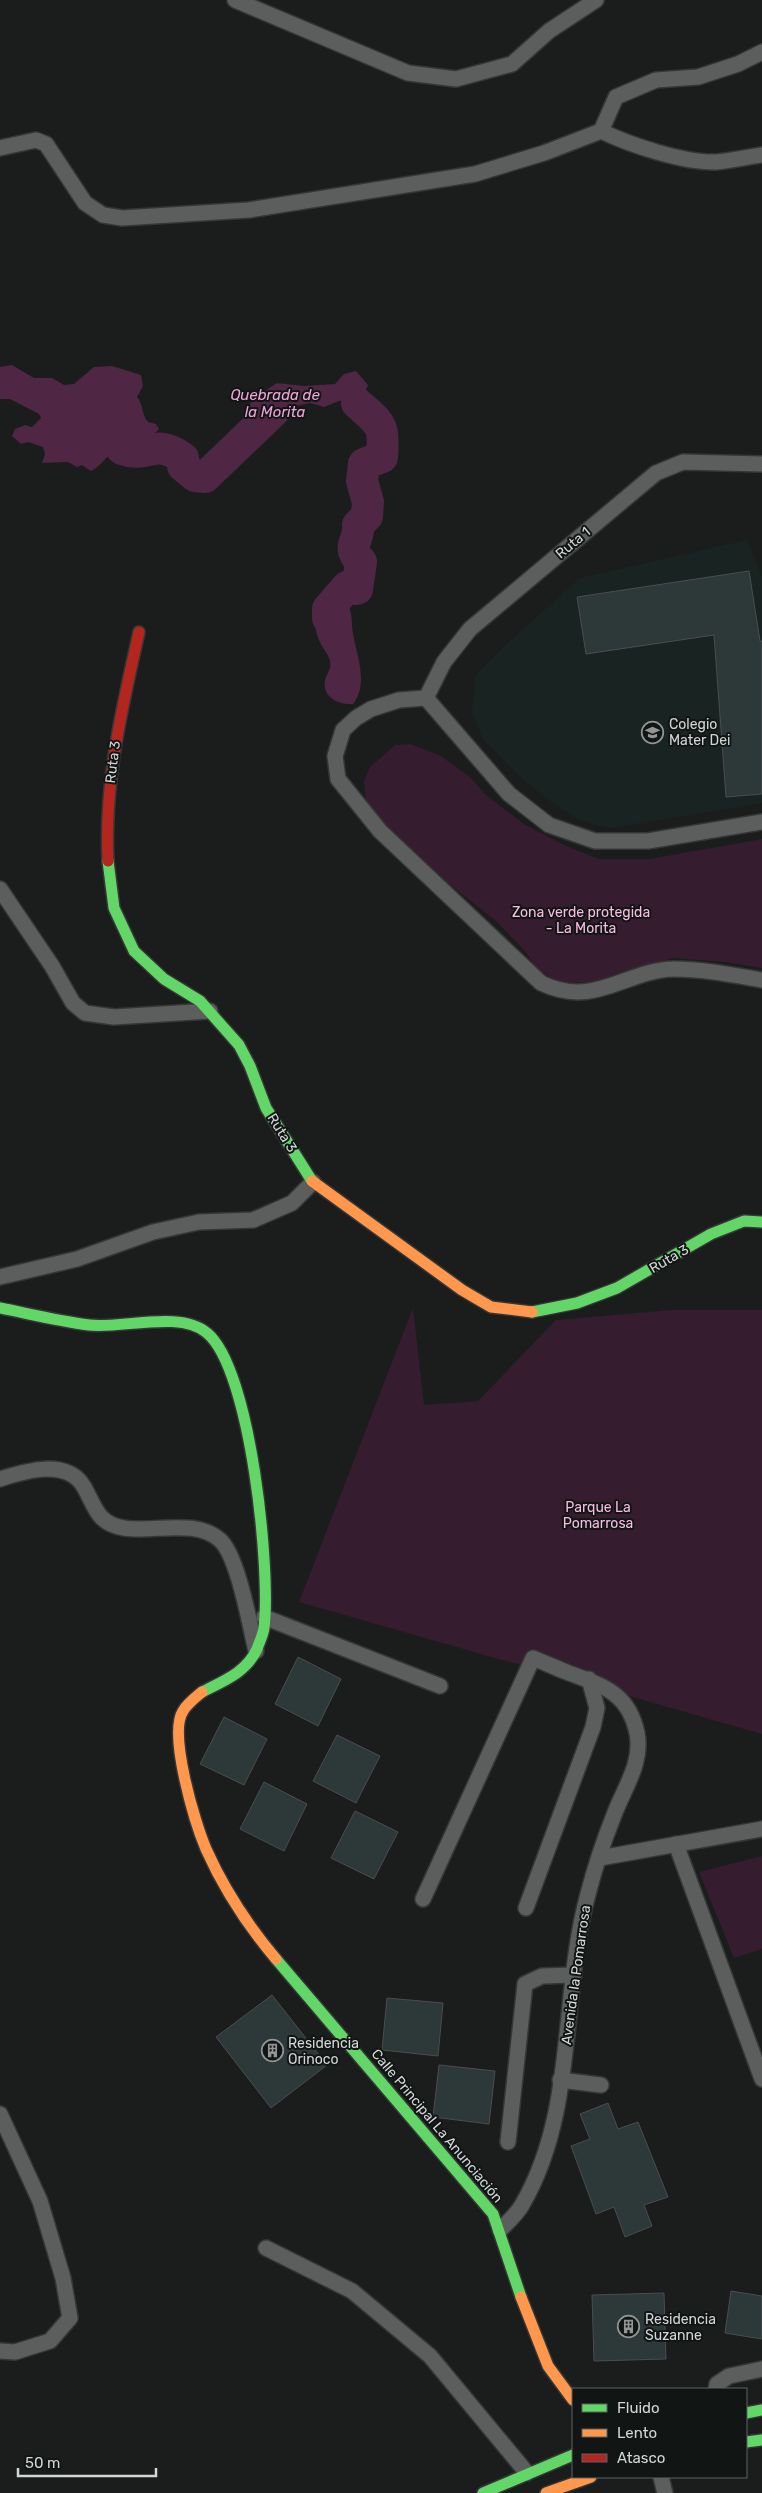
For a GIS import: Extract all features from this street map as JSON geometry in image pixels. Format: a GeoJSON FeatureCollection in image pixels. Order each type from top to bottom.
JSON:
{"type":"FeatureCollection","features":[{"type":"Feature","properties":{"kind":"street"},"geometry":{"type":"LineString","coordinates":[[235,0],[408,73],[456,80],[512,64],[550,31],[596,0]]}},
{"type":"Feature","properties":{"kind":"street"},"geometry":{"type":"LineString","coordinates":[[0,148],[36,140],[46,144],[85,203],[103,215],[122,218],[249,210],[475,174],[544,153],[601,131],[616,97],[656,80],[698,77],[738,64],[762,52]]}},
{"type":"Feature","properties":{"kind":"street"},"geometry":{"type":"LineString","coordinates":[[601,131],[616,139],[670,155],[715,162],[762,155]]}},
{"type":"Feature","properties":{"kind":"street","name":"Ruta 1"},"geometry":{"type":"LineString","coordinates":[[426,698],[444,662],[470,629],[656,473],[683,462],[762,464]]}},
{"type":"Feature","properties":{"kind":"street","name":"Ruta 3"},"geometry":{"type":"LineString","coordinates":[[139,632],[117,732],[110,782],[108,859],[114,908],[134,951],[164,979],[200,1000],[239,1045],[250,1066],[266,1108],[313,1182],[462,1290],[491,1307],[527,1314],[577,1303],[617,1288],[711,1234],[744,1221],[762,1222]]}},
{"type":"Feature","properties":{"kind":"street"},"geometry":{"type":"LineString","coordinates":[[762,822],[648,841],[595,841],[549,825],[509,794],[426,698],[399,700],[371,709],[356,718],[343,730],[335,756],[338,778],[380,831],[541,983],[556,990],[564,991],[606,989],[658,972],[674,970],[723,974],[762,980]]}},
{"type":"Feature","properties":{"kind":"street"},"geometry":{"type":"LineString","coordinates":[[0,889],[73,1003],[86,1013],[114,1017],[210,1011]]}},
{"type":"Feature","properties":{"kind":"street"},"geometry":{"type":"LineString","coordinates":[[0,1277],[77,1258],[153,1232],[199,1222],[253,1220],[292,1203],[313,1182]]}},
{"type":"Feature","properties":{"kind":"street","name":"Calle Principal La Anunciación"},"geometry":{"type":"LineString","coordinates":[[0,1308],[91,1325],[178,1321],[207,1332],[221,1351],[233,1374],[255,1469],[265,1567],[264,1629],[256,1651],[242,1671],[200,1693],[182,1712],[178,1736],[180,1761],[206,1848],[252,1931],[493,2214],[500,2230],[523,2303],[548,2366],[572,2399]]}},
{"type":"Feature","properties":{"kind":"street"},"geometry":{"type":"LineString","coordinates":[[0,1479],[32,1470],[51,1468],[73,1476],[83,1487],[97,1514],[123,1528],[184,1528],[206,1533],[220,1540],[232,1559],[256,1651]]}},
{"type":"Feature","properties":{"kind":"street"},"geometry":{"type":"LineString","coordinates":[[264,1617],[440,1686]]}},
{"type":"Feature","properties":{"kind":"street"},"geometry":{"type":"LineString","coordinates":[[423,1899],[533,1658],[588,1679],[597,1708],[593,1727],[526,1908]]}},
{"type":"Feature","properties":{"kind":"street","name":"Avenida la Pomarrosa"},"geometry":{"type":"LineString","coordinates":[[500,2230],[522,2207],[550,2144],[579,1934],[588,1894],[614,1814],[630,1781],[637,1756],[637,1733],[629,1710],[612,1690],[588,1679]]}},
{"type":"Feature","properties":{"kind":"street"},"geometry":{"type":"LineString","coordinates":[[600,1858],[762,1829]]}},
{"type":"Feature","properties":{"kind":"street"},"geometry":{"type":"LineString","coordinates":[[676,1844],[762,2079]]}},
{"type":"Feature","properties":{"kind":"street"},"geometry":{"type":"LineString","coordinates":[[508,2142],[525,1984],[542,1976],[574,1975]]}},
{"type":"Feature","properties":{"kind":"street"},"geometry":{"type":"LineString","coordinates":[[560,2080],[600,2085]]}},
{"type":"Feature","properties":{"kind":"street"},"geometry":{"type":"LineString","coordinates":[[0,2114],[40,2201],[63,2278],[70,2318],[50,2341],[15,2352],[0,2351]]}},
{"type":"Feature","properties":{"kind":"street"},"geometry":{"type":"LineString","coordinates":[[266,2248],[352,2291],[430,2356],[527,2473]]}},
{"type":"Feature","properties":{"kind":"street"},"geometry":{"type":"LineString","coordinates":[[716,2388],[717,2384],[729,2376],[762,2369]]}},
{"type":"Feature","properties":{"kind":"street"},"geometry":{"type":"LineString","coordinates":[[747,2413],[762,2410]]}},
{"type":"Feature","properties":{"kind":"street"},"geometry":{"type":"LineString","coordinates":[[747,2442],[762,2440]]}},
{"type":"Feature","properties":{"kind":"street"},"geometry":{"type":"LineString","coordinates":[[482,2493],[572,2455]]}},
{"type":"Feature","properties":{"kind":"street"},"geometry":{"type":"LineString","coordinates":[[546,2493],[587,2478]]}},
{"type":"Feature","properties":{"kind":"street"},"geometry":{"type":"LineString","coordinates":[[661,2478],[665,2493]]}},
{"type":"Feature","properties":{"kind":"shaded area"},"geometry":{"type":"Polygon","coordinates":[[[747,540],[762,577],[762,803],[609,828],[580,820],[547,799],[516,773],[483,739],[472,712],[476,675],[511,640],[580,578],[747,540]]]}},
{"type":"Feature","properties":{"kind":"green space","name":"Zona verde protegida - La Morita"},"geometry":{"type":"Polygon","coordinates":[[[411,744],[441,756],[471,778],[486,795],[524,824],[564,845],[599,859],[650,859],[762,839],[762,968],[725,962],[672,958],[603,982],[562,983],[551,978],[535,967],[525,951],[496,921],[452,886],[386,828],[366,802],[364,781],[370,767],[395,745],[411,744]]]}},
{"type":"Feature","properties":{"kind":"green space","name":"Parque La Pomarrosa"},"geometry":{"type":"Polygon","coordinates":[[[413,1308],[424,1405],[478,1401],[556,1320],[671,1310],[762,1310],[762,1734],[299,1602],[413,1308]]]}},
{"type":"Feature","properties":{"kind":"green space"},"geometry":{"type":"Polygon","coordinates":[[[762,1856],[762,1949],[734,1958],[699,1872],[762,1856]]]}},
{"type":"Feature","properties":{"kind":"water"},"geometry":{"type":"Polygon","coordinates":[[[12,365],[34,378],[52,378],[64,385],[74,384],[94,367],[112,366],[141,375],[143,386],[137,397],[148,422],[156,424],[159,429],[154,434],[132,437],[121,442],[101,464],[91,471],[82,465],[77,467],[68,462],[42,463],[45,454],[43,447],[28,442],[21,444],[12,436],[15,429],[25,425],[32,427],[41,418],[39,414],[10,399],[0,399],[0,367],[12,365]]]}},
{"type":"Feature","properties":{"kind":"water","name":"Quebrada de la Morita"},"geometry":{"type":"Polygon","coordinates":[[[356,371],[368,385],[363,396],[366,402],[374,407],[385,410],[390,427],[389,434],[384,438],[378,437],[373,433],[371,423],[356,413],[350,400],[339,401],[324,407],[310,403],[295,406],[256,440],[243,442],[245,412],[248,406],[259,395],[277,383],[304,386],[335,384],[344,374],[356,371]]]}},
{"type":"Feature","properties":{"kind":"water"},"geometry":{"type":"Polygon","coordinates":[[[347,587],[357,589],[348,604],[361,679],[358,696],[353,704],[342,703],[332,699],[326,691],[325,680],[330,664],[318,637],[314,617],[324,600],[347,587]]]}},
{"type":"Feature","properties":{"kind":"building"},"geometry":{"type":"Polygon","coordinates":[[[749,571],[760,641],[762,641],[762,794],[726,797],[714,635],[586,654],[577,597],[749,571]]]}},
{"type":"Feature","properties":{"kind":"building"},"geometry":{"type":"Polygon","coordinates":[[[298,1657],[341,1679],[318,1726],[275,1704],[298,1657]]]}},
{"type":"Feature","properties":{"kind":"building"},"geometry":{"type":"Polygon","coordinates":[[[224,1717],[267,1739],[244,1785],[200,1764],[224,1717]]]}},
{"type":"Feature","properties":{"kind":"building"},"geometry":{"type":"Polygon","coordinates":[[[337,1735],[380,1756],[356,1803],[313,1781],[337,1735]]]}},
{"type":"Feature","properties":{"kind":"building"},"geometry":{"type":"Polygon","coordinates":[[[264,1782],[307,1804],[284,1851],[240,1829],[264,1782]]]}},
{"type":"Feature","properties":{"kind":"building"},"geometry":{"type":"Polygon","coordinates":[[[355,1811],[398,1832],[374,1879],[331,1858],[355,1811]]]}},
{"type":"Feature","properties":{"kind":"building","name":"Residencia Orinoco"},"geometry":{"type":"Polygon","coordinates":[[[272,1995],[327,2065],[271,2108],[216,2037],[272,1995]]]}},
{"type":"Feature","properties":{"kind":"building"},"geometry":{"type":"Polygon","coordinates":[[[387,1998],[443,2003],[438,2056],[382,2050],[387,1998]]]}},
{"type":"Feature","properties":{"kind":"building"},"geometry":{"type":"Polygon","coordinates":[[[439,2065],[495,2071],[489,2124],[433,2117],[439,2065]]]}},
{"type":"Feature","properties":{"kind":"building"},"geometry":{"type":"Polygon","coordinates":[[[608,2103],[618,2129],[638,2122],[668,2197],[644,2205],[652,2226],[625,2237],[614,2207],[596,2214],[571,2146],[590,2139],[580,2114],[608,2103]]]}},
{"type":"Feature","properties":{"kind":"building"},"geometry":{"type":"Polygon","coordinates":[[[731,2291],[762,2296],[762,2339],[725,2333],[731,2291]]]}},
{"type":"Feature","properties":{"kind":"building","name":"Residencia Suzanne"},"geometry":{"type":"Polygon","coordinates":[[[664,2293],[666,2359],[594,2361],[592,2295],[664,2293]]]}},
{"type":"Feature","properties":{"kind":"waterway"},"geometry":{"type":"LineString","coordinates":[[328,618],[328,609],[347,587],[357,589],[361,562],[356,556],[354,547],[358,525],[367,516],[368,502],[362,481],[364,464],[382,457],[383,437],[379,425],[357,403]]}},
{"type":"Feature","properties":{"kind":"waterway"},"geometry":{"type":"LineString","coordinates":[[88,415],[99,420],[122,449],[140,452],[165,449],[183,458],[183,466],[195,476],[205,477],[274,411]]}},
{"type":"Feature","properties":{"kind":"traffic: fast"},"geometry":{"type":"LineString","coordinates":[[108,861],[114,908],[134,951],[164,979],[200,1001],[239,1045],[250,1066],[266,1108],[312,1181]]}},
{"type":"Feature","properties":{"kind":"traffic: fast"},"geometry":{"type":"LineString","coordinates":[[532,1312],[577,1303],[617,1288],[711,1234],[744,1221],[762,1222]]}},
{"type":"Feature","properties":{"kind":"traffic: fast"},"geometry":{"type":"LineString","coordinates":[[0,1308],[89,1325],[102,1326],[167,1321],[182,1323],[196,1326],[207,1333],[222,1354],[235,1386],[246,1427],[255,1473],[264,1563],[264,1628],[257,1649],[247,1664],[226,1680],[202,1692]]}},
{"type":"Feature","properties":{"kind":"traffic: fast"},"geometry":{"type":"LineString","coordinates":[[276,1959],[493,2214],[521,2297]]}},
{"type":"Feature","properties":{"kind":"traffic: fast"},"geometry":{"type":"LineString","coordinates":[[747,2413],[762,2410]]}},
{"type":"Feature","properties":{"kind":"traffic: fast"},"geometry":{"type":"LineString","coordinates":[[747,2442],[762,2440]]}},
{"type":"Feature","properties":{"kind":"traffic: fast"},"geometry":{"type":"LineString","coordinates":[[483,2493],[572,2455]]}},
{"type":"Feature","properties":{"kind":"traffic: slow"},"geometry":{"type":"LineString","coordinates":[[312,1181],[462,1290],[491,1307],[532,1312]]}},
{"type":"Feature","properties":{"kind":"traffic: slow"},"geometry":{"type":"LineString","coordinates":[[202,1692],[185,1708],[179,1722],[181,1758],[190,1800],[206,1849],[220,1878],[246,1920],[276,1959]]}},
{"type":"Feature","properties":{"kind":"traffic: slow"},"geometry":{"type":"LineString","coordinates":[[521,2297],[548,2366],[572,2399]]}},
{"type":"Feature","properties":{"kind":"traffic: slow"},"geometry":{"type":"LineString","coordinates":[[546,2493],[588,2478]]}},
{"type":"Feature","properties":{"kind":"traffic: jam"},"geometry":{"type":"LineString","coordinates":[[108,861],[107,832],[112,774],[121,717],[139,632]]}},
{"type":"Feature","properties":{"kind":"place","name":"Colegio Mater Dei"},"geometry":{"type":"Point","coordinates":[653,732]}},
{"type":"Feature","properties":{"kind":"place","name":"Residencia Orinoco"},"geometry":{"type":"Point","coordinates":[272,2051]}},
{"type":"Feature","properties":{"kind":"place","name":"Residencia Suzanne"},"geometry":{"type":"Point","coordinates":[629,2327]}}]}
